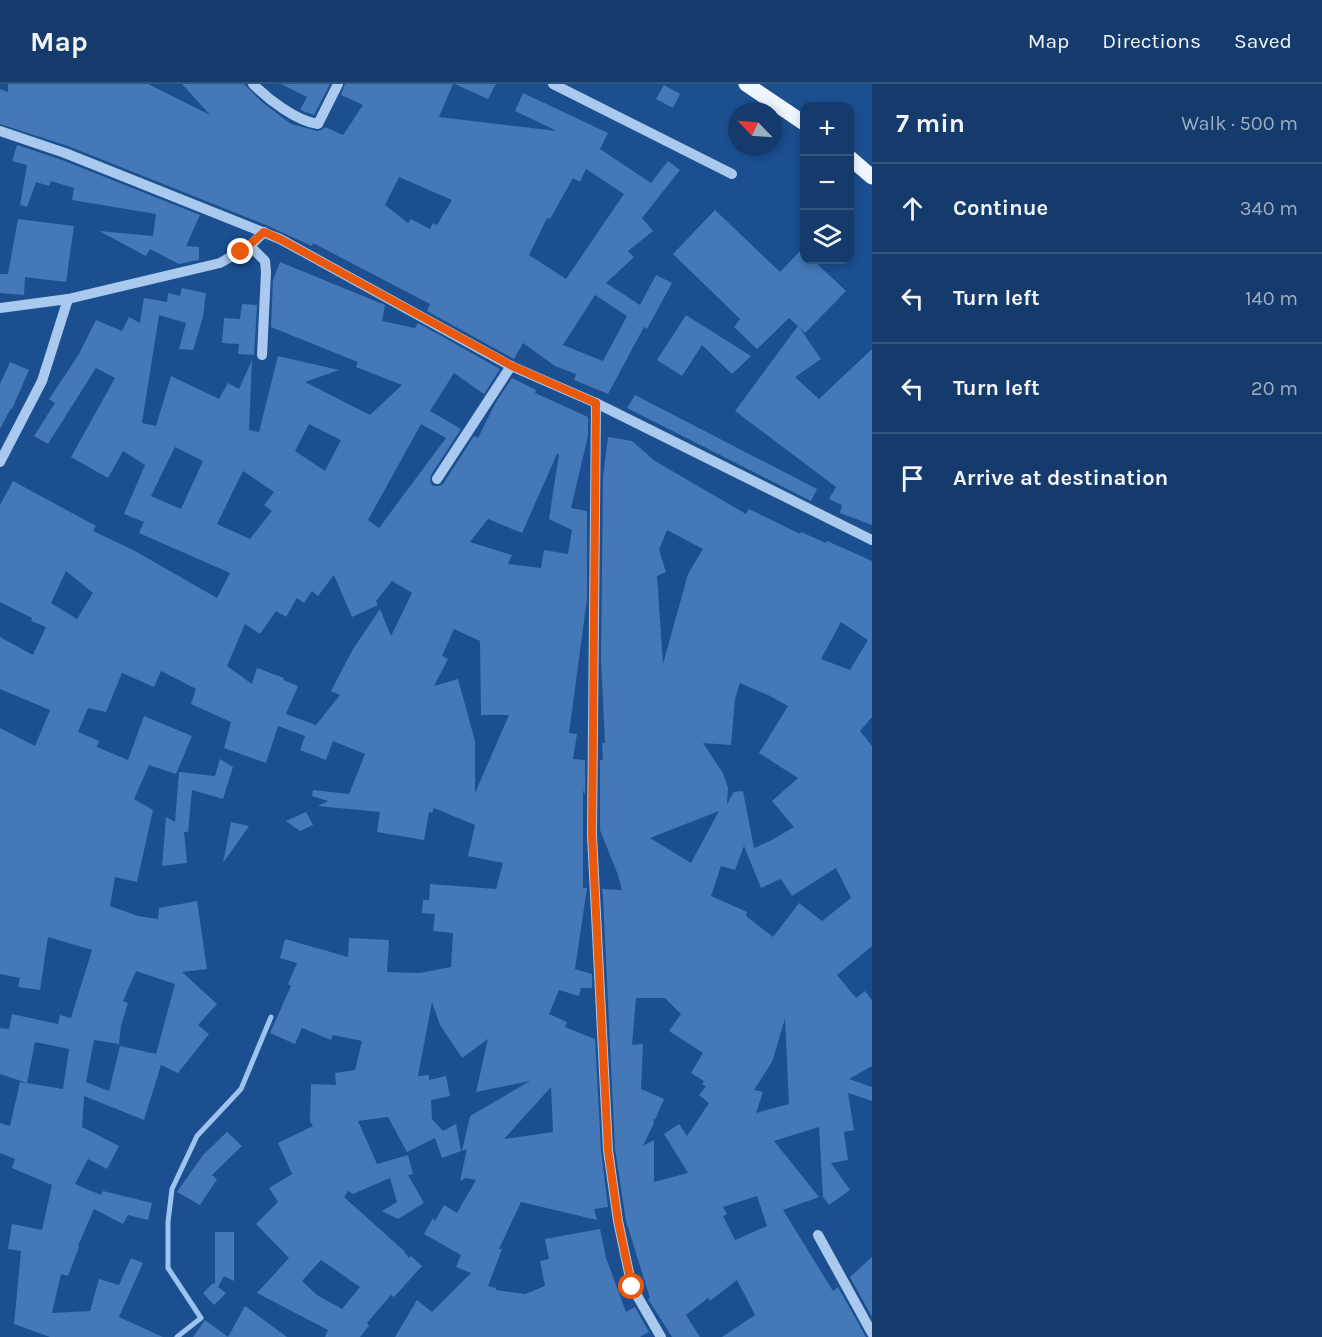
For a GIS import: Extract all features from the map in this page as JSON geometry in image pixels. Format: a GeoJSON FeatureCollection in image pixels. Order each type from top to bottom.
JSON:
{"type":"FeatureCollection","features":[{"type":"Feature","properties":{"kind":"main road"},"geometry":{"type":"LineString","coordinates":[[746,84],[800,120]]}},
{"type":"Feature","properties":{"kind":"main road"},"geometry":{"type":"LineString","coordinates":[[854,162],[872,177]]}},
{"type":"Feature","properties":{"kind":"street"},"geometry":{"type":"LineString","coordinates":[[253,84],[264,96],[289,112],[318,124],[338,84]]}},
{"type":"Feature","properties":{"kind":"street"},"geometry":{"type":"LineString","coordinates":[[553,84],[732,174]]}},
{"type":"Feature","properties":{"kind":"street"},"geometry":{"type":"LineString","coordinates":[[0,131],[65,153],[280,239],[512,366],[596,403],[872,540]]}},
{"type":"Feature","properties":{"kind":"street"},"geometry":{"type":"LineString","coordinates":[[0,308],[68,299],[220,263],[250,246],[264,232]]}},
{"type":"Feature","properties":{"kind":"street"},"geometry":{"type":"LineString","coordinates":[[250,246],[265,261],[262,355]]}},
{"type":"Feature","properties":{"kind":"street"},"geometry":{"type":"LineString","coordinates":[[0,462],[42,381],[68,299]]}},
{"type":"Feature","properties":{"kind":"street"},"geometry":{"type":"LineString","coordinates":[[436,479],[512,366]]}},
{"type":"Feature","properties":{"kind":"street"},"geometry":{"type":"LineString","coordinates":[[596,403],[592,835],[608,1150],[618,1221],[632,1287],[661,1337]]}},
{"type":"Feature","properties":{"kind":"street"},"geometry":{"type":"LineString","coordinates":[[818,1235],[872,1333]]}},
{"type":"Feature","properties":{"kind":"building"},"geometry":{"type":"Polygon","coordinates":[[[8,84],[148,84],[210,115],[182,84],[244,84],[262,102],[291,124],[317,131],[325,127],[343,135],[363,105],[341,95],[345,84],[453,84],[439,117],[557,131],[515,111],[523,93],[608,133],[600,149],[651,183],[668,161],[680,170],[642,218],[653,231],[628,251],[634,257],[606,283],[640,305],[656,275],[672,283],[647,329],[644,327],[608,394],[574,380],[576,374],[555,366],[523,343],[514,359],[427,311],[430,304],[313,243],[312,246],[266,225],[68,146],[0,124],[0,89],[8,92],[8,84]],[[586,169],[580,182],[573,178],[550,219],[547,218],[529,255],[566,279],[624,194],[586,169]],[[399,177],[385,205],[408,223],[411,219],[430,229],[433,223],[437,225],[452,200],[399,177]],[[595,295],[563,345],[603,361],[627,316],[595,295]]]}},
{"type":"Feature","properties":{"kind":"building"},"geometry":{"type":"Polygon","coordinates":[[[281,84],[330,84],[314,115],[300,110],[307,97],[281,84]]]}},
{"type":"Feature","properties":{"kind":"building"},"geometry":{"type":"Polygon","coordinates":[[[455,84],[496,84],[488,99],[455,84]]]}},
{"type":"Feature","properties":{"kind":"building"},"geometry":{"type":"Polygon","coordinates":[[[664,85],[680,94],[673,108],[656,99],[664,85]]]}},
{"type":"Feature","properties":{"kind":"building"},"geometry":{"type":"Polygon","coordinates":[[[17,145],[62,160],[200,215],[186,246],[199,247],[199,260],[179,264],[150,249],[146,256],[99,231],[153,236],[156,214],[72,200],[74,188],[51,181],[49,186],[36,182],[27,207],[20,205],[27,165],[12,161],[17,145]]]}},
{"type":"Feature","properties":{"kind":"building"},"geometry":{"type":"Polygon","coordinates":[[[715,210],[780,272],[800,251],[800,264],[817,264],[846,291],[805,333],[799,327],[821,359],[795,377],[819,399],[872,349],[872,525],[840,513],[842,505],[829,499],[836,487],[735,411],[798,326],[789,318],[757,349],[734,327],[740,319],[673,254],[715,210]]]}},
{"type":"Feature","properties":{"kind":"building"},"geometry":{"type":"Polygon","coordinates":[[[18,219],[74,226],[66,282],[25,277],[24,295],[0,293],[0,274],[8,274],[18,219]]]}},
{"type":"Feature","properties":{"kind":"building"},"geometry":{"type":"Polygon","coordinates":[[[280,262],[385,305],[382,321],[415,328],[418,323],[500,369],[484,394],[454,373],[430,411],[461,429],[431,475],[430,482],[433,486],[443,484],[474,436],[478,438],[496,402],[512,378],[536,390],[535,393],[588,417],[588,436],[571,508],[587,511],[587,599],[569,733],[577,734],[573,759],[585,760],[583,888],[587,888],[575,969],[592,974],[592,988],[581,988],[579,996],[559,990],[549,1014],[567,1022],[565,1027],[595,1039],[601,1150],[608,1207],[594,1209],[597,1220],[521,1202],[499,1249],[502,1249],[488,1286],[496,1290],[525,1294],[545,1286],[540,1261],[549,1259],[545,1239],[600,1229],[606,1258],[626,1312],[635,1307],[649,1332],[640,1337],[395,1337],[417,1300],[432,1312],[471,1273],[456,1267],[461,1255],[424,1234],[444,1205],[457,1213],[476,1180],[466,1178],[460,1181],[467,1149],[462,1151],[470,1116],[530,1081],[476,1092],[488,1039],[462,1058],[440,1025],[432,1002],[418,1076],[429,1075],[429,1080],[446,1076],[450,1096],[431,1100],[432,1119],[443,1131],[456,1124],[461,1151],[442,1158],[435,1138],[407,1152],[388,1117],[358,1121],[377,1164],[408,1155],[413,1174],[408,1175],[424,1203],[398,1219],[382,1211],[397,1202],[390,1178],[353,1194],[348,1191],[344,1197],[409,1258],[411,1256],[422,1266],[394,1297],[391,1295],[367,1323],[369,1326],[360,1337],[325,1337],[328,1330],[257,1293],[289,1258],[256,1224],[278,1202],[269,1188],[292,1174],[278,1143],[313,1126],[310,1121],[311,1084],[336,1085],[335,1073],[355,1070],[362,1041],[333,1035],[331,1040],[302,1028],[295,1044],[270,1033],[291,986],[288,984],[297,963],[280,958],[285,939],[348,957],[349,938],[389,940],[387,972],[419,973],[451,967],[453,933],[433,931],[435,914],[422,913],[423,900],[429,900],[430,884],[496,889],[503,863],[468,856],[475,825],[434,808],[432,813],[429,812],[424,840],[377,832],[380,812],[318,806],[328,801],[312,796],[313,790],[349,794],[365,754],[333,741],[326,760],[300,750],[305,736],[278,726],[266,763],[224,748],[231,722],[191,704],[196,689],[161,671],[154,687],[122,673],[106,712],[88,708],[78,732],[99,741],[97,747],[128,760],[144,716],[192,736],[176,774],[149,765],[134,799],[153,810],[137,882],[115,877],[110,906],[138,916],[158,919],[159,908],[197,901],[207,969],[182,972],[217,1004],[198,1025],[209,1034],[178,1073],[161,1065],[144,1120],[84,1096],[82,1127],[119,1146],[107,1169],[88,1159],[75,1184],[101,1195],[103,1191],[152,1203],[148,1220],[128,1215],[123,1224],[94,1209],[68,1276],[61,1274],[52,1313],[90,1311],[99,1279],[119,1285],[131,1258],[143,1263],[119,1317],[163,1337],[50,1337],[14,1324],[21,1251],[8,1249],[12,1224],[42,1230],[52,1185],[12,1168],[15,1159],[0,1153],[0,1123],[10,1126],[20,1082],[63,1089],[69,1049],[35,1042],[27,1083],[0,1074],[0,1028],[9,1029],[12,1014],[58,1024],[60,1015],[71,1018],[92,950],[48,937],[40,990],[18,987],[20,978],[0,974],[0,728],[35,746],[50,710],[0,689],[0,637],[33,655],[46,627],[31,621],[32,618],[0,602],[0,505],[13,481],[96,526],[93,531],[135,551],[217,598],[230,573],[139,533],[144,522],[124,514],[145,465],[123,451],[108,478],[71,457],[115,378],[96,368],[48,444],[34,436],[55,403],[49,399],[79,354],[96,320],[122,331],[129,317],[140,323],[144,298],[167,302],[168,293],[180,296],[182,288],[206,293],[203,317],[193,350],[179,349],[186,323],[159,315],[142,423],[156,426],[171,376],[219,399],[228,383],[239,389],[252,360],[249,430],[259,432],[278,356],[339,370],[305,382],[370,415],[402,385],[356,367],[358,362],[271,327],[273,280],[280,262]],[[309,424],[295,451],[325,471],[341,440],[309,424]],[[421,424],[368,520],[379,528],[446,438],[421,424]],[[175,447],[151,496],[181,509],[203,461],[175,447]],[[557,454],[522,533],[488,519],[470,542],[512,555],[508,564],[541,568],[544,550],[568,554],[572,530],[549,519],[559,454],[557,454]],[[243,471],[217,524],[250,539],[272,511],[264,505],[274,492],[243,471]],[[66,571],[51,603],[77,619],[93,593],[66,571]],[[334,575],[318,596],[312,591],[304,603],[297,598],[286,617],[276,611],[260,634],[245,624],[227,666],[252,684],[257,668],[298,686],[286,714],[316,725],[340,695],[331,691],[353,649],[380,609],[391,636],[412,593],[392,581],[376,601],[378,605],[352,617],[334,575]],[[454,629],[442,656],[448,659],[434,686],[458,679],[475,741],[475,793],[509,715],[481,715],[480,641],[454,629]],[[136,971],[123,1001],[128,1003],[121,1026],[119,1044],[94,1040],[86,1082],[109,1091],[120,1046],[156,1054],[175,984],[136,971]],[[551,1087],[504,1139],[553,1132],[551,1087]],[[321,1260],[302,1281],[317,1295],[342,1309],[360,1287],[321,1260]]]}},
{"type":"Feature","properties":{"kind":"building"},"geometry":{"type":"Polygon","coordinates":[[[242,304],[257,305],[254,355],[238,354],[239,344],[222,343],[224,318],[240,319],[242,304]]]}},
{"type":"Feature","properties":{"kind":"building"},"geometry":{"type":"Polygon","coordinates":[[[686,315],[751,356],[732,374],[702,345],[682,376],[657,360],[686,315]]]}},
{"type":"Feature","properties":{"kind":"building"},"geometry":{"type":"Polygon","coordinates":[[[10,362],[29,370],[12,409],[0,429],[0,384],[10,362]]]}},
{"type":"Feature","properties":{"kind":"building"},"geometry":{"type":"Polygon","coordinates":[[[635,395],[817,489],[811,501],[627,408],[635,395]]]}},
{"type":"Feature","properties":{"kind":"building"},"geometry":{"type":"Polygon","coordinates":[[[608,437],[632,441],[655,461],[746,514],[749,509],[800,534],[801,532],[826,543],[827,541],[872,561],[872,717],[860,731],[872,746],[872,946],[837,975],[856,998],[865,991],[872,1000],[872,1066],[849,1079],[872,1087],[872,1101],[848,1093],[854,1130],[844,1132],[848,1160],[831,1163],[850,1190],[829,1205],[823,1197],[819,1127],[774,1141],[819,1197],[783,1210],[833,1291],[838,1287],[866,1337],[722,1337],[755,1315],[737,1280],[710,1301],[708,1298],[686,1315],[700,1337],[672,1337],[648,1299],[650,1298],[626,1221],[615,1149],[602,889],[622,890],[600,830],[600,760],[603,760],[602,743],[605,743],[601,661],[603,477],[608,437]],[[667,530],[659,550],[666,572],[657,576],[663,664],[688,574],[703,549],[667,530]],[[841,622],[821,659],[850,670],[868,640],[841,622]],[[740,683],[735,699],[731,745],[703,743],[723,773],[728,788],[727,804],[734,792],[743,791],[754,848],[794,827],[772,801],[798,778],[759,753],[788,706],[740,683]],[[719,811],[650,838],[691,863],[719,811]],[[744,846],[735,870],[721,866],[711,896],[747,912],[746,916],[773,937],[799,903],[822,921],[851,898],[836,868],[792,896],[781,879],[761,888],[744,846]],[[636,998],[632,1045],[643,1044],[641,1089],[664,1099],[655,1120],[653,1117],[654,1123],[643,1146],[654,1140],[654,1182],[688,1173],[664,1134],[679,1124],[687,1136],[709,1103],[699,1095],[706,1086],[702,1084],[704,1081],[691,1073],[703,1053],[669,1031],[681,1014],[665,998],[636,998]],[[785,1019],[772,1062],[754,1090],[763,1092],[756,1113],[789,1104],[785,1019]],[[757,1196],[723,1207],[727,1214],[723,1216],[735,1240],[767,1226],[757,1196]]]}},
{"type":"Feature","properties":{"kind":"building"},"geometry":{"type":"Polygon","coordinates":[[[220,759],[233,767],[223,799],[192,790],[188,832],[184,832],[187,863],[162,866],[166,817],[175,822],[179,772],[215,776],[220,759]]]}},
{"type":"Feature","properties":{"kind":"building"},"geometry":{"type":"Polygon","coordinates":[[[306,812],[313,825],[300,831],[286,821],[306,812]]]}},
{"type":"Feature","properties":{"kind":"building"},"geometry":{"type":"Polygon","coordinates":[[[231,822],[249,826],[223,863],[231,822]]]}},
{"type":"Feature","properties":{"kind":"building"},"geometry":{"type":"Polygon","coordinates":[[[227,1132],[242,1146],[212,1175],[217,1179],[200,1205],[177,1192],[203,1155],[227,1132]]]}},
{"type":"Feature","properties":{"kind":"building"},"geometry":{"type":"Polygon","coordinates":[[[215,1232],[234,1232],[234,1281],[224,1276],[218,1287],[226,1293],[214,1305],[203,1293],[213,1283],[215,1284],[215,1232]]]}},
{"type":"Feature","properties":{"kind":"building"},"geometry":{"type":"Polygon","coordinates":[[[872,1257],[872,1317],[850,1277],[872,1257]]]}},
{"type":"Feature","properties":{"kind":"building"},"geometry":{"type":"Polygon","coordinates":[[[245,1306],[287,1337],[228,1337],[245,1306]]]}},
{"type":"Feature","properties":{"kind":"building"},"geometry":{"type":"Polygon","coordinates":[[[205,1320],[228,1337],[193,1337],[205,1320]]]}},
{"type":"Feature","properties":{"kind":"waterway"},"geometry":{"type":"LineString","coordinates":[[177,1337],[201,1318],[168,1268],[168,1222],[172,1189],[197,1136],[241,1089],[271,1017]]}},
{"type":"Feature","properties":{"kind":"route"},"geometry":{"type":"LineString","coordinates":[[241,252],[264,232],[512,366],[596,403],[592,835],[608,1150],[618,1221],[632,1287]]}}]}
